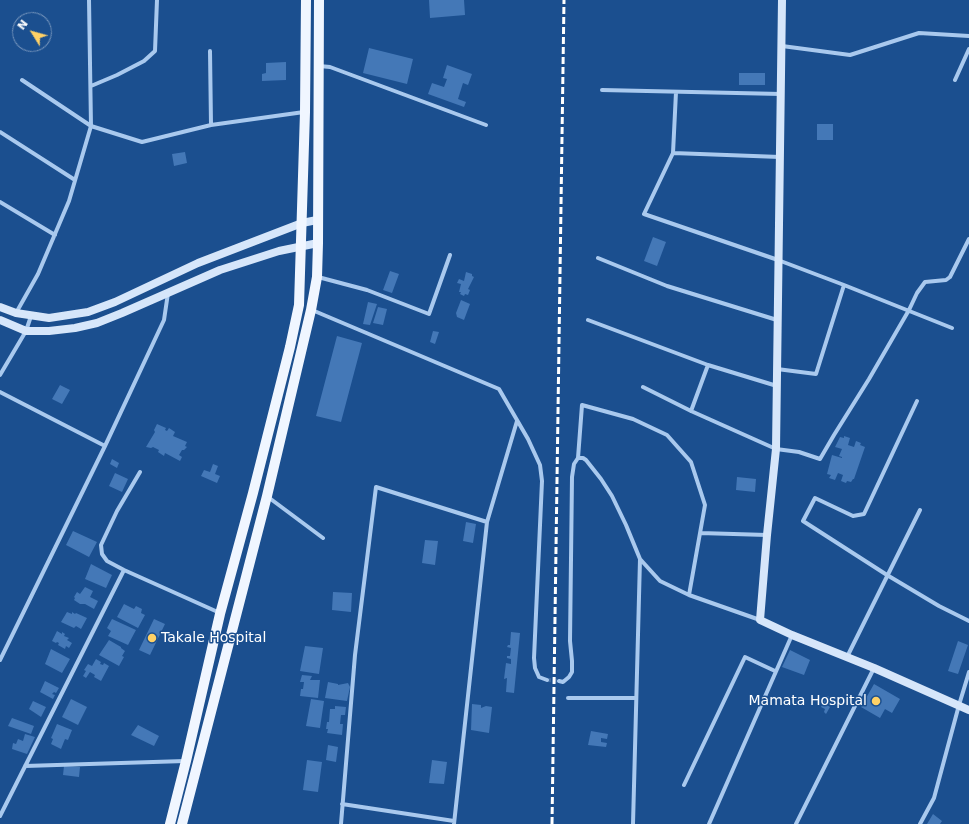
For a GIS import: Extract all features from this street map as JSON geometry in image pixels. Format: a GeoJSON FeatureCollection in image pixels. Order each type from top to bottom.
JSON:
{"type":"FeatureCollection","features":[{"type":"Feature","properties":{"kind":"main road"},"geometry":{"type":"LineString","coordinates":[[170,824],[220,614],[253,493],[290,347],[299,305],[302,246],[306,0]]}},
{"type":"Feature","properties":{"kind":"main road"},"geometry":{"type":"LineString","coordinates":[[182,824],[267,496],[311,310],[317,276],[319,0]]}},
{"type":"Feature","properties":{"kind":"street"},"geometry":{"type":"LineString","coordinates":[[16,313],[38,274],[69,201],[91,126],[89,0]]}},
{"type":"Feature","properties":{"kind":"street"},"geometry":{"type":"LineString","coordinates":[[91,86],[144,61],[156,51],[156,0]]}},
{"type":"Feature","properties":{"kind":"street"},"geometry":{"type":"LineString","coordinates":[[760,620],[776,449],[782,0]]}},
{"type":"Feature","properties":{"kind":"street"},"geometry":{"type":"LineString","coordinates":[[781,46],[850,55],[919,32],[969,36]]}},
{"type":"Feature","properties":{"kind":"street"},"geometry":{"type":"LineString","coordinates":[[955,80],[969,48]]}},
{"type":"Feature","properties":{"kind":"street"},"geometry":{"type":"LineString","coordinates":[[210,51],[211,125]]}},
{"type":"Feature","properties":{"kind":"street"},"geometry":{"type":"LineString","coordinates":[[318,66],[330,68],[486,125]]}},
{"type":"Feature","properties":{"kind":"street"},"geometry":{"type":"LineString","coordinates":[[22,80],[91,126],[142,142],[211,125],[305,112]]}},
{"type":"Feature","properties":{"kind":"street"},"geometry":{"type":"LineString","coordinates":[[602,90],[781,94]]}},
{"type":"Feature","properties":{"kind":"street"},"geometry":{"type":"LineString","coordinates":[[676,92],[673,153],[644,214],[778,260],[952,328]]}},
{"type":"Feature","properties":{"kind":"street"},"geometry":{"type":"LineString","coordinates":[[0,132],[75,180]]}},
{"type":"Feature","properties":{"kind":"street"},"geometry":{"type":"LineString","coordinates":[[673,153],[780,157]]}},
{"type":"Feature","properties":{"kind":"street"},"geometry":{"type":"LineString","coordinates":[[0,202],[54,235]]}},
{"type":"Feature","properties":{"kind":"street"},"geometry":{"type":"LineString","coordinates":[[0,307],[16,313],[49,318],[88,312],[115,302],[198,263],[302,223],[317,220]]}},
{"type":"Feature","properties":{"kind":"street"},"geometry":{"type":"LineString","coordinates":[[643,387],[691,411],[776,449],[799,452],[820,459],[869,379],[909,310],[917,293],[925,282],[946,280],[950,277],[969,239]]}},
{"type":"Feature","properties":{"kind":"street"},"geometry":{"type":"LineString","coordinates":[[0,320],[26,331],[75,328],[97,323],[122,314],[220,270],[279,251],[318,243]]}},
{"type":"Feature","properties":{"kind":"street"},"geometry":{"type":"LineString","coordinates":[[317,276],[367,290],[429,314],[450,255]]}},
{"type":"Feature","properties":{"kind":"street"},"geometry":{"type":"LineString","coordinates":[[598,258],[666,286],[778,320]]}},
{"type":"Feature","properties":{"kind":"street"},"geometry":{"type":"LineString","coordinates":[[777,369],[816,374],[844,285]]}},
{"type":"Feature","properties":{"kind":"street"},"geometry":{"type":"LineString","coordinates":[[0,660],[105,446],[164,320],[168,293]]}},
{"type":"Feature","properties":{"kind":"street"},"geometry":{"type":"LineString","coordinates":[[311,310],[499,389],[528,439],[540,465],[542,481],[534,658],[535,668],[539,677],[547,680]]}},
{"type":"Feature","properties":{"kind":"street"},"geometry":{"type":"LineString","coordinates":[[0,375],[26,331],[31,316]]}},
{"type":"Feature","properties":{"kind":"street"},"geometry":{"type":"LineString","coordinates":[[588,320],[708,365],[777,386]]}},
{"type":"Feature","properties":{"kind":"street"},"geometry":{"type":"LineString","coordinates":[[691,411],[708,365]]}},
{"type":"Feature","properties":{"kind":"street"},"geometry":{"type":"LineString","coordinates":[[0,392],[105,446]]}},
{"type":"Feature","properties":{"kind":"street"},"geometry":{"type":"LineString","coordinates":[[917,401],[864,514],[853,516],[815,498],[803,520],[887,575],[938,606],[969,621]]}},
{"type":"Feature","properties":{"kind":"street"},"geometry":{"type":"LineString","coordinates":[[559,681],[563,682],[572,672],[570,641],[572,477],[574,464],[578,458],[582,405],[633,419],[667,435],[691,462],[705,505],[689,595]]}},
{"type":"Feature","properties":{"kind":"street"},"geometry":{"type":"LineString","coordinates":[[342,804],[454,823],[487,522],[517,421]]}},
{"type":"Feature","properties":{"kind":"street"},"geometry":{"type":"LineString","coordinates":[[578,458],[586,460],[593,467],[612,496],[640,559],[660,581],[689,595],[760,620],[969,710]]}},
{"type":"Feature","properties":{"kind":"street"},"geometry":{"type":"LineString","coordinates":[[140,472],[117,511],[101,545],[102,554],[107,561],[124,570],[220,614]]}},
{"type":"Feature","properties":{"kind":"street"},"geometry":{"type":"LineString","coordinates":[[341,824],[355,655],[376,487],[487,522]]}},
{"type":"Feature","properties":{"kind":"street"},"geometry":{"type":"LineString","coordinates":[[267,496],[322,538]]}},
{"type":"Feature","properties":{"kind":"street"},"geometry":{"type":"LineString","coordinates":[[846,657],[920,510]]}},
{"type":"Feature","properties":{"kind":"street"},"geometry":{"type":"LineString","coordinates":[[700,533],[767,535]]}},
{"type":"Feature","properties":{"kind":"street"},"geometry":{"type":"LineString","coordinates":[[633,824],[640,559]]}},
{"type":"Feature","properties":{"kind":"street"},"geometry":{"type":"LineString","coordinates":[[0,816],[124,570]]}},
{"type":"Feature","properties":{"kind":"street"},"geometry":{"type":"LineString","coordinates":[[709,824],[792,635]]}},
{"type":"Feature","properties":{"kind":"street"},"geometry":{"type":"LineString","coordinates":[[684,785],[745,658],[775,671]]}},
{"type":"Feature","properties":{"kind":"street"},"geometry":{"type":"LineString","coordinates":[[796,824],[874,668]]}},
{"type":"Feature","properties":{"kind":"street"},"geometry":{"type":"LineString","coordinates":[[920,824],[934,798],[958,705],[969,672]]}},
{"type":"Feature","properties":{"kind":"street"},"geometry":{"type":"LineString","coordinates":[[568,698],[636,698]]}},
{"type":"Feature","properties":{"kind":"street"},"geometry":{"type":"LineString","coordinates":[[25,766],[186,761]]}},
{"type":"Feature","properties":{"kind":"building"},"geometry":{"type":"Polygon","coordinates":[[[429,0],[464,0],[465,15],[430,18],[429,0]]]}},
{"type":"Feature","properties":{"kind":"building"},"geometry":{"type":"Polygon","coordinates":[[[369,48],[413,59],[407,84],[363,73],[369,48]]]}},
{"type":"Feature","properties":{"kind":"building"},"geometry":{"type":"Polygon","coordinates":[[[286,62],[286,80],[262,81],[262,74],[266,73],[266,63],[286,62]]]}},
{"type":"Feature","properties":{"kind":"building"},"geometry":{"type":"Polygon","coordinates":[[[447,65],[472,74],[468,85],[463,83],[458,99],[466,102],[464,107],[428,94],[432,83],[444,87],[447,79],[443,78],[447,65]]]}},
{"type":"Feature","properties":{"kind":"building"},"geometry":{"type":"Polygon","coordinates":[[[739,73],[765,73],[765,85],[739,85],[739,73]]]}},
{"type":"Feature","properties":{"kind":"building"},"geometry":{"type":"Polygon","coordinates":[[[817,124],[833,124],[833,140],[817,140],[817,124]]]}},
{"type":"Feature","properties":{"kind":"building"},"geometry":{"type":"Polygon","coordinates":[[[185,152],[187,163],[174,166],[172,154],[185,152]]]}},
{"type":"Feature","properties":{"kind":"building"},"geometry":{"type":"Polygon","coordinates":[[[653,237],[666,242],[657,266],[644,261],[653,237]]]}},
{"type":"Feature","properties":{"kind":"building"},"geometry":{"type":"Polygon","coordinates":[[[390,271],[399,274],[392,293],[383,290],[390,271]]]}},
{"type":"Feature","properties":{"kind":"building"},"geometry":{"type":"Polygon","coordinates":[[[466,272],[472,274],[474,277],[468,289],[470,290],[468,295],[465,294],[464,296],[460,294],[461,292],[459,292],[461,284],[457,283],[459,279],[464,281],[466,272]]]}},
{"type":"Feature","properties":{"kind":"building"},"geometry":{"type":"Polygon","coordinates":[[[461,300],[470,304],[464,320],[457,317],[456,313],[461,300]]]}},
{"type":"Feature","properties":{"kind":"building"},"geometry":{"type":"Polygon","coordinates":[[[368,302],[377,304],[370,325],[363,324],[368,302]]]}},
{"type":"Feature","properties":{"kind":"building"},"geometry":{"type":"Polygon","coordinates":[[[378,307],[387,309],[383,325],[373,323],[378,307]]]}},
{"type":"Feature","properties":{"kind":"building"},"geometry":{"type":"Polygon","coordinates":[[[433,331],[439,332],[435,344],[430,342],[433,331]]]}},
{"type":"Feature","properties":{"kind":"building"},"geometry":{"type":"Polygon","coordinates":[[[337,336],[362,343],[341,422],[316,416],[337,336]]]}},
{"type":"Feature","properties":{"kind":"building"},"geometry":{"type":"Polygon","coordinates":[[[60,385],[70,390],[62,404],[52,399],[60,385]]]}},
{"type":"Feature","properties":{"kind":"building"},"geometry":{"type":"Polygon","coordinates":[[[157,424],[166,428],[165,430],[167,431],[169,428],[175,432],[173,436],[187,442],[185,446],[187,447],[182,450],[179,455],[182,457],[180,461],[165,453],[164,456],[158,452],[159,450],[153,447],[146,447],[155,432],[154,430],[157,424]]]}},
{"type":"Feature","properties":{"kind":"building"},"geometry":{"type":"Polygon","coordinates":[[[844,436],[850,438],[848,445],[854,447],[856,441],[865,447],[854,479],[851,482],[847,481],[846,483],[841,481],[843,475],[838,473],[835,480],[829,478],[831,475],[827,474],[832,455],[842,458],[839,456],[842,449],[835,447],[840,437],[844,438],[844,436]]]}},
{"type":"Feature","properties":{"kind":"building"},"geometry":{"type":"Polygon","coordinates":[[[112,459],[119,463],[117,468],[110,464],[112,459]]]}},
{"type":"Feature","properties":{"kind":"building"},"geometry":{"type":"Polygon","coordinates":[[[213,464],[218,466],[215,474],[220,476],[217,483],[201,476],[204,470],[210,472],[213,464]]]}},
{"type":"Feature","properties":{"kind":"building"},"geometry":{"type":"Polygon","coordinates":[[[115,473],[128,479],[122,492],[109,486],[115,473]]]}},
{"type":"Feature","properties":{"kind":"building"},"geometry":{"type":"Polygon","coordinates":[[[737,477],[756,479],[755,492],[736,490],[737,477]]]}},
{"type":"Feature","properties":{"kind":"building"},"geometry":{"type":"Polygon","coordinates":[[[466,522],[476,524],[473,543],[463,541],[466,522]]]}},
{"type":"Feature","properties":{"kind":"building"},"geometry":{"type":"Polygon","coordinates":[[[73,531],[97,542],[89,557],[66,545],[73,531]]]}},
{"type":"Feature","properties":{"kind":"building"},"geometry":{"type":"Polygon","coordinates":[[[425,540],[438,541],[435,565],[422,563],[425,540]]]}},
{"type":"Feature","properties":{"kind":"building"},"geometry":{"type":"Polygon","coordinates":[[[91,564],[112,575],[106,588],[85,579],[91,564]]]}},
{"type":"Feature","properties":{"kind":"building"},"geometry":{"type":"Polygon","coordinates":[[[85,587],[93,591],[90,597],[98,601],[94,609],[74,600],[77,592],[80,594],[85,587]]]}},
{"type":"Feature","properties":{"kind":"building"},"geometry":{"type":"Polygon","coordinates":[[[333,592],[352,593],[351,612],[332,610],[333,592]]]}},
{"type":"Feature","properties":{"kind":"building"},"geometry":{"type":"Polygon","coordinates":[[[124,604],[134,609],[136,606],[142,609],[141,613],[145,615],[138,628],[117,617],[124,604]]]}},
{"type":"Feature","properties":{"kind":"building"},"geometry":{"type":"Polygon","coordinates":[[[67,612],[72,614],[72,612],[75,614],[76,613],[87,618],[81,629],[76,626],[74,628],[61,622],[67,612]]]}},
{"type":"Feature","properties":{"kind":"building"},"geometry":{"type":"Polygon","coordinates":[[[112,619],[136,630],[128,645],[108,636],[111,631],[107,628],[112,619]]]}},
{"type":"Feature","properties":{"kind":"building"},"geometry":{"type":"Polygon","coordinates":[[[154,619],[165,624],[150,655],[139,650],[154,619]]]}},
{"type":"Feature","properties":{"kind":"building"},"geometry":{"type":"Polygon","coordinates":[[[57,631],[62,634],[62,632],[65,634],[64,636],[69,638],[67,640],[72,643],[69,648],[66,646],[65,649],[58,645],[59,643],[52,641],[57,631]]]}},
{"type":"Feature","properties":{"kind":"building"},"geometry":{"type":"Polygon","coordinates":[[[511,632],[520,633],[514,693],[506,692],[507,678],[504,679],[506,663],[511,664],[511,659],[507,658],[507,656],[510,656],[511,648],[507,647],[510,645],[511,632]]]}},
{"type":"Feature","properties":{"kind":"building"},"geometry":{"type":"Polygon","coordinates":[[[109,640],[125,651],[122,656],[124,657],[119,666],[99,655],[109,640]]]}},
{"type":"Feature","properties":{"kind":"building"},"geometry":{"type":"Polygon","coordinates":[[[958,641],[968,645],[958,674],[948,671],[958,641]]]}},
{"type":"Feature","properties":{"kind":"building"},"geometry":{"type":"Polygon","coordinates":[[[305,646],[323,648],[319,674],[300,671],[305,646]]]}},
{"type":"Feature","properties":{"kind":"building"},"geometry":{"type":"Polygon","coordinates":[[[51,649],[70,659],[62,673],[45,664],[51,649]]]}},
{"type":"Feature","properties":{"kind":"building"},"geometry":{"type":"Polygon","coordinates":[[[790,650],[810,660],[804,675],[782,667],[790,650]]]}},
{"type":"Feature","properties":{"kind":"building"},"geometry":{"type":"Polygon","coordinates":[[[96,659],[101,662],[100,664],[103,665],[104,663],[109,666],[101,681],[94,677],[95,675],[90,672],[86,678],[83,676],[86,671],[84,670],[88,664],[92,666],[96,659]]]}},
{"type":"Feature","properties":{"kind":"building"},"geometry":{"type":"Polygon","coordinates":[[[302,675],[312,676],[310,680],[320,680],[318,698],[300,696],[304,682],[300,682],[302,675]]]}},
{"type":"Feature","properties":{"kind":"building"},"geometry":{"type":"Polygon","coordinates":[[[45,681],[59,688],[56,693],[54,692],[52,694],[55,695],[53,699],[40,692],[45,681]]]}},
{"type":"Feature","properties":{"kind":"building"},"geometry":{"type":"Polygon","coordinates":[[[328,682],[338,685],[348,683],[350,687],[347,701],[325,698],[328,682]]]}},
{"type":"Feature","properties":{"kind":"building"},"geometry":{"type":"Polygon","coordinates":[[[874,684],[900,699],[892,713],[885,709],[880,718],[861,707],[874,684]]]}},
{"type":"Feature","properties":{"kind":"building"},"geometry":{"type":"Polygon","coordinates":[[[827,696],[834,699],[832,705],[828,703],[827,705],[830,707],[826,714],[824,712],[825,709],[821,707],[827,696]]]}},
{"type":"Feature","properties":{"kind":"building"},"geometry":{"type":"Polygon","coordinates":[[[71,699],[87,707],[78,725],[62,717],[71,699]]]}},
{"type":"Feature","properties":{"kind":"building"},"geometry":{"type":"Polygon","coordinates":[[[311,699],[324,701],[320,728],[306,726],[311,699]]]}},
{"type":"Feature","properties":{"kind":"building"},"geometry":{"type":"Polygon","coordinates":[[[33,701],[46,707],[41,717],[29,709],[33,701]]]}},
{"type":"Feature","properties":{"kind":"building"},"geometry":{"type":"Polygon","coordinates":[[[472,704],[481,705],[481,708],[486,706],[492,707],[489,733],[471,730],[472,704]]]}},
{"type":"Feature","properties":{"kind":"building"},"geometry":{"type":"Polygon","coordinates":[[[335,706],[346,707],[345,715],[341,715],[340,724],[343,724],[342,735],[327,733],[328,729],[326,729],[327,722],[329,722],[330,709],[335,709],[335,706]]]}},
{"type":"Feature","properties":{"kind":"building"},"geometry":{"type":"Polygon","coordinates":[[[12,718],[34,726],[31,734],[8,726],[12,718]]]}},
{"type":"Feature","properties":{"kind":"building"},"geometry":{"type":"Polygon","coordinates":[[[57,724],[72,730],[68,740],[65,739],[61,749],[51,744],[53,739],[51,738],[57,724]]]}},
{"type":"Feature","properties":{"kind":"building"},"geometry":{"type":"Polygon","coordinates":[[[138,725],[159,736],[154,746],[131,735],[138,725]]]}},
{"type":"Feature","properties":{"kind":"building"},"geometry":{"type":"Polygon","coordinates":[[[591,731],[608,734],[607,739],[601,738],[601,742],[607,743],[606,747],[588,745],[591,731]]]}},
{"type":"Feature","properties":{"kind":"building"},"geometry":{"type":"Polygon","coordinates":[[[25,734],[35,737],[27,754],[12,749],[13,743],[16,744],[18,739],[23,741],[25,734]]]}},
{"type":"Feature","properties":{"kind":"building"},"geometry":{"type":"Polygon","coordinates":[[[328,745],[338,747],[336,762],[326,760],[328,745]]]}},
{"type":"Feature","properties":{"kind":"building"},"geometry":{"type":"Polygon","coordinates":[[[307,760],[322,762],[318,792],[303,790],[307,760]]]}},
{"type":"Feature","properties":{"kind":"building"},"geometry":{"type":"Polygon","coordinates":[[[432,760],[447,762],[444,784],[429,783],[432,760]]]}},
{"type":"Feature","properties":{"kind":"building"},"geometry":{"type":"Polygon","coordinates":[[[64,766],[80,767],[79,777],[63,775],[64,766]]]}},
{"type":"Feature","properties":{"kind":"building"},"geometry":{"type":"Polygon","coordinates":[[[933,814],[942,821],[940,824],[927,824],[933,814]]]}},
{"type":"Feature","properties":{"kind":"tunnel"},"geometry":{"type":"LineString","coordinates":[[547,680],[559,681]]}},
{"type":"Feature","properties":{"kind":"railway"},"geometry":{"type":"LineString","coordinates":[[552,824],[564,0]]}},
{"type":"Feature","properties":{"kind":"place","name":"Takale Hospital"},"geometry":{"type":"Point","coordinates":[152,638]}},
{"type":"Feature","properties":{"kind":"place","name":"Mamata Hospital"},"geometry":{"type":"Point","coordinates":[876,701]}}]}
